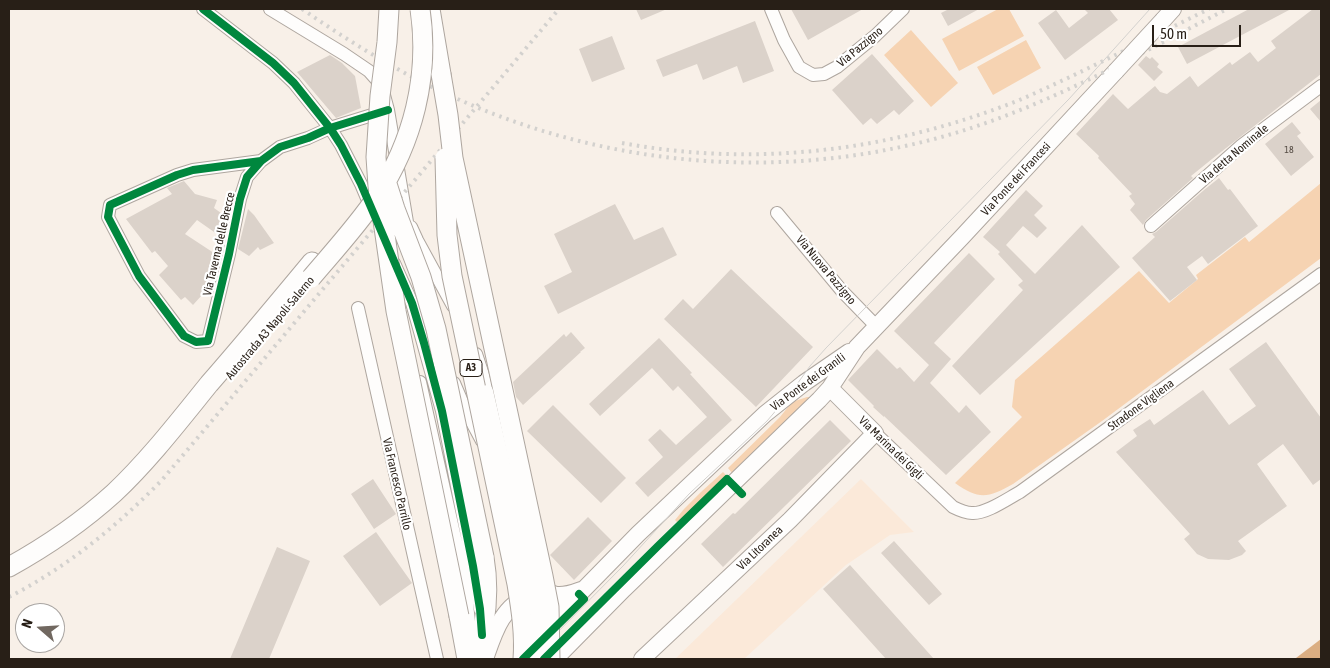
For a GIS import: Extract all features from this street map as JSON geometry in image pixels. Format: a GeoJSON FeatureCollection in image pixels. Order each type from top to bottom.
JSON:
{"type":"FeatureCollection","features":[{"type":"Feature","properties":{"kind":"highway","name":"A3"},"geometry":{"type":"LineString","coordinates":[[389,9],[380,96],[383,115],[382,160],[395,209],[421,277],[436,329],[484,557],[487,596],[485,616],[482,635],[473,659]]}},
{"type":"Feature","properties":{"kind":"highway","name":"Autostrada A3 Napoli-Salerno"},"geometry":{"type":"LineString","coordinates":[[9,580],[81,535],[122,500],[170,448],[311,270],[373,184],[388,158],[398,135],[406,106],[412,74],[415,33],[412,9]]}},
{"type":"Feature","properties":{"kind":"highway","name":"Autostrada A3 Napoli-Salerno"},"geometry":{"type":"LineString","coordinates":[[9,567],[75,525],[132,474],[311,270],[359,220],[376,198],[391,172],[410,129],[415,112],[421,79],[423,34],[420,9]]}},
{"type":"Feature","properties":{"kind":"highway","name":"A3"},"geometry":{"type":"LineString","coordinates":[[430,9],[442,74],[453,158],[543,576],[552,654]]}},
{"type":"Feature","properties":{"kind":"highway","name":"A3"},"geometry":{"type":"LineString","coordinates":[[442,74],[447,235],[452,276],[517,584],[522,613],[524,659]]}},
{"type":"Feature","properties":{"kind":"highway","name":"A3"},"geometry":{"type":"LineString","coordinates":[[383,115],[376,157],[392,291],[458,616],[473,659]]}},
{"type":"Feature","properties":{"kind":"main road","name":"Via Ponte dei Francesi"},"geometry":{"type":"LineString","coordinates":[[856,348],[962,237],[1168,14]]}},
{"type":"Feature","properties":{"kind":"main road","name":"Via Ponte dei Granili"},"geometry":{"type":"LineString","coordinates":[[515,659],[638,534],[765,414],[790,394],[856,348]]}},
{"type":"Feature","properties":{"kind":"main road"},"geometry":{"type":"LineString","coordinates":[[790,394],[830,388],[830,378],[833,372],[856,348]]}},
{"type":"Feature","properties":{"kind":"main road","name":"Via Ponte dei Granili"},"geometry":{"type":"LineString","coordinates":[[552,654],[576,638],[830,388]]}},
{"type":"Feature","properties":{"kind":"main road","name":"Via Marina dei Gigli"},"geometry":{"type":"LineString","coordinates":[[830,388],[875,432]]}},
{"type":"Feature","properties":{"kind":"main road","name":"Via Litoranea"},"geometry":{"type":"LineString","coordinates":[[642,659],[790,520],[875,432]]}},
{"type":"Feature","properties":{"kind":"main road"},"geometry":{"type":"LineString","coordinates":[[473,659],[492,636],[500,620],[512,605],[526,596],[542,591],[567,595],[584,589]]}},
{"type":"Feature","properties":{"kind":"street"},"geometry":{"type":"LineString","coordinates":[[203,9],[294,83],[330,128],[361,184],[412,303],[442,411],[473,566],[482,635]]}},
{"type":"Feature","properties":{"kind":"street"},"geometry":{"type":"LineString","coordinates":[[270,9],[369,71],[377,80],[384,94],[383,115],[411,244],[438,343],[466,411],[503,479],[509,494],[526,570],[534,584],[542,591]]}},
{"type":"Feature","properties":{"kind":"street","name":"Via Pazzigno"},"geometry":{"type":"LineString","coordinates":[[771,9],[784,40],[799,67],[813,75],[824,74],[837,67],[875,36],[903,9]]}},
{"type":"Feature","properties":{"kind":"street","name":"Via detta Nominale"},"geometry":{"type":"LineString","coordinates":[[1151,226],[1242,145],[1321,86]]}},
{"type":"Feature","properties":{"kind":"street"},"geometry":{"type":"LineString","coordinates":[[261,161],[280,147],[308,138],[330,128],[383,115]]}},
{"type":"Feature","properties":{"kind":"street","name":"Via Taverna delle Brecce"},"geometry":{"type":"LineString","coordinates":[[261,161],[247,177],[240,199],[208,341],[196,342],[184,336],[139,276],[108,217],[110,205],[177,175],[193,170],[261,161]]}},
{"type":"Feature","properties":{"kind":"street"},"geometry":{"type":"LineString","coordinates":[[405,213],[417,240],[471,343],[481,367],[522,542],[536,612],[537,640],[535,659]]}},
{"type":"Feature","properties":{"kind":"street","name":"Via Nuova Pazzigno"},"geometry":{"type":"LineString","coordinates":[[777,213],[842,291],[876,326]]}},
{"type":"Feature","properties":{"kind":"street"},"geometry":{"type":"LineString","coordinates":[[396,267],[402,308],[464,578],[473,659]]}},
{"type":"Feature","properties":{"kind":"street","name":"Stradone Vigliena"},"geometry":{"type":"LineString","coordinates":[[953,507],[972,513],[983,512],[1020,492],[1321,274]]}},
{"type":"Feature","properties":{"kind":"street","name":"Via Francesco Parrillo"},"geometry":{"type":"LineString","coordinates":[[358,308],[437,659]]}},
{"type":"Feature","properties":{"kind":"street","name":"Via Marina dei Gigli"},"geometry":{"type":"LineString","coordinates":[[875,432],[953,507]]}},
{"type":"Feature","properties":{"kind":"street"},"geometry":{"type":"LineString","coordinates":[[536,612],[552,654]]}},
{"type":"Feature","properties":{"kind":"shaded area"},"geometry":{"type":"Polygon","coordinates":[[[998,9],[1009,9],[1024,36],[959,71],[942,39],[998,9]]]}},
{"type":"Feature","properties":{"kind":"shaded area"},"geometry":{"type":"Polygon","coordinates":[[[911,30],[958,83],[931,107],[884,55],[911,30]]]}},
{"type":"Feature","properties":{"kind":"shaded area"},"geometry":{"type":"Polygon","coordinates":[[[1026,40],[1041,68],[993,95],[977,67],[1026,40]]]}},
{"type":"Feature","properties":{"kind":"shaded area"},"geometry":{"type":"Polygon","coordinates":[[[1321,183],[1321,258],[1102,421],[1013,484],[997,492],[984,495],[971,492],[955,483],[1022,417],[1012,407],[1015,380],[1139,271],[1169,303],[1198,279],[1196,275],[1245,237],[1249,242],[1321,183]]]}},
{"type":"Feature","properties":{"kind":"shaded area"},"geometry":{"type":"Polygon","coordinates":[[[812,397],[732,473],[728,468],[780,417],[792,402],[812,397]]]}},
{"type":"Feature","properties":{"kind":"shaded area"},"geometry":{"type":"Polygon","coordinates":[[[723,472],[727,476],[678,523],[675,520],[684,509],[723,472]]]}},
{"type":"Feature","properties":{"kind":"shaded area"},"geometry":{"type":"Polygon","coordinates":[[[861,479],[914,532],[890,535],[846,565],[744,659],[675,659],[861,479]]]}},
{"type":"Feature","properties":{"kind":"shaded area"},"geometry":{"type":"Polygon","coordinates":[[[1321,639],[1321,659],[1296,658],[1321,639]]]}},
{"type":"Feature","properties":{"kind":"building"},"geometry":{"type":"Polygon","coordinates":[[[636,9],[667,9],[641,20],[636,9]]]}},
{"type":"Feature","properties":{"kind":"building"},"geometry":{"type":"Polygon","coordinates":[[[791,9],[863,9],[808,40],[791,9]]]}},
{"type":"Feature","properties":{"kind":"building"},"geometry":{"type":"Polygon","coordinates":[[[949,9],[979,9],[948,26],[941,13],[949,9]]]}},
{"type":"Feature","properties":{"kind":"building"},"geometry":{"type":"Polygon","coordinates":[[[1084,9],[1109,9],[1118,20],[1065,60],[1038,23],[1056,10],[1069,28],[1088,13],[1084,9]]]}},
{"type":"Feature","properties":{"kind":"building"},"geometry":{"type":"Polygon","coordinates":[[[1249,9],[1291,9],[1187,64],[1178,47],[1249,9]]]}},
{"type":"Feature","properties":{"kind":"building"},"geometry":{"type":"Polygon","coordinates":[[[1313,9],[1319,9],[1321,12],[1321,74],[1191,176],[1193,178],[1146,220],[1143,225],[1130,210],[1135,204],[1129,196],[1132,194],[1098,158],[1099,156],[1076,134],[1113,94],[1128,109],[1155,86],[1160,92],[1167,94],[1190,76],[1198,87],[1230,62],[1232,65],[1250,52],[1258,62],[1276,48],[1271,41],[1313,9]]]}},
{"type":"Feature","properties":{"kind":"building"},"geometry":{"type":"Polygon","coordinates":[[[755,21],[774,71],[743,83],[737,66],[703,80],[697,64],[663,77],[656,60],[755,21]]]}},
{"type":"Feature","properties":{"kind":"building"},"geometry":{"type":"Polygon","coordinates":[[[612,36],[625,69],[592,82],[579,49],[612,36]]]}},
{"type":"Feature","properties":{"kind":"building"},"geometry":{"type":"Polygon","coordinates":[[[872,54],[914,101],[899,115],[894,110],[877,124],[871,118],[863,125],[832,90],[872,54]]]}},
{"type":"Feature","properties":{"kind":"building"},"geometry":{"type":"Polygon","coordinates":[[[330,55],[342,63],[355,76],[361,108],[336,118],[297,72],[330,55]]]}},
{"type":"Feature","properties":{"kind":"building"},"geometry":{"type":"Polygon","coordinates":[[[1146,56],[1150,59],[1152,57],[1159,64],[1157,67],[1163,72],[1154,81],[1138,65],[1146,56]]]}},
{"type":"Feature","properties":{"kind":"building"},"geometry":{"type":"Polygon","coordinates":[[[1321,100],[1321,122],[1310,109],[1321,100]]]}},
{"type":"Feature","properties":{"kind":"building"},"geometry":{"type":"Polygon","coordinates":[[[1292,122],[1301,133],[1297,136],[1314,157],[1291,176],[1265,144],[1292,122]]]}},
{"type":"Feature","properties":{"kind":"building"},"geometry":{"type":"Polygon","coordinates":[[[1219,178],[1228,190],[1230,189],[1258,226],[1208,264],[1202,256],[1187,267],[1197,280],[1170,301],[1132,258],[1155,237],[1152,234],[1219,178]]]}},
{"type":"Feature","properties":{"kind":"building"},"geometry":{"type":"Polygon","coordinates":[[[184,181],[195,194],[217,200],[214,208],[228,218],[224,239],[197,220],[185,234],[220,257],[217,268],[202,295],[193,305],[185,297],[181,300],[159,275],[168,266],[155,251],[152,253],[126,219],[172,194],[167,188],[184,181]]]}},
{"type":"Feature","properties":{"kind":"building"},"geometry":{"type":"Polygon","coordinates":[[[1026,190],[1043,206],[1034,215],[1047,228],[1037,238],[1023,226],[1006,245],[1035,274],[1082,225],[1120,267],[980,395],[952,366],[1023,290],[1018,285],[1023,281],[998,254],[1000,252],[983,237],[1026,190]]]}},
{"type":"Feature","properties":{"kind":"building"},"geometry":{"type":"Polygon","coordinates":[[[615,204],[634,240],[663,227],[677,255],[558,314],[544,286],[572,272],[554,234],[615,204]]]}},
{"type":"Feature","properties":{"kind":"building"},"geometry":{"type":"Polygon","coordinates":[[[248,209],[274,243],[260,250],[258,247],[249,256],[238,249],[248,209]]]}},
{"type":"Feature","properties":{"kind":"building"},"geometry":{"type":"Polygon","coordinates":[[[969,253],[995,279],[934,343],[951,359],[930,383],[959,413],[966,405],[991,432],[946,475],[873,407],[848,380],[877,349],[897,369],[900,367],[914,382],[929,365],[894,331],[969,253]]]}},
{"type":"Feature","properties":{"kind":"building"},"geometry":{"type":"Polygon","coordinates":[[[731,269],[813,347],[756,407],[664,319],[683,299],[693,309],[731,269]]]}},
{"type":"Feature","properties":{"kind":"building"},"geometry":{"type":"Polygon","coordinates":[[[571,332],[585,348],[523,405],[516,397],[513,382],[564,334],[566,337],[571,332]]]}},
{"type":"Feature","properties":{"kind":"building"},"geometry":{"type":"Polygon","coordinates":[[[659,338],[732,420],[648,497],[635,483],[663,457],[648,440],[660,429],[676,445],[707,417],[678,386],[673,391],[652,368],[600,416],[589,404],[659,338]]]}},
{"type":"Feature","properties":{"kind":"building"},"geometry":{"type":"Polygon","coordinates":[[[1266,342],[1321,418],[1321,479],[1313,485],[1283,444],[1257,464],[1287,506],[1238,541],[1246,551],[1242,555],[1229,560],[1208,559],[1197,554],[1184,539],[1190,534],[1116,452],[1137,436],[1133,430],[1150,419],[1154,425],[1203,390],[1229,425],[1256,406],[1229,369],[1266,342]]]}},
{"type":"Feature","properties":{"kind":"building"},"geometry":{"type":"Polygon","coordinates":[[[553,405],[626,478],[601,503],[527,431],[553,405]]]}},
{"type":"Feature","properties":{"kind":"building"},"geometry":{"type":"Polygon","coordinates":[[[830,420],[851,441],[723,567],[701,544],[733,513],[735,514],[830,420]]]}},
{"type":"Feature","properties":{"kind":"building"},"geometry":{"type":"Polygon","coordinates":[[[373,479],[396,514],[374,529],[351,494],[373,479]]]}},
{"type":"Feature","properties":{"kind":"building"},"geometry":{"type":"Polygon","coordinates":[[[588,517],[612,541],[574,580],[550,555],[588,517]]]}},
{"type":"Feature","properties":{"kind":"building"},"geometry":{"type":"Polygon","coordinates":[[[376,532],[412,583],[380,606],[343,556],[376,532]]]}},
{"type":"Feature","properties":{"kind":"building"},"geometry":{"type":"Polygon","coordinates":[[[894,541],[942,594],[929,605],[881,553],[894,541]]]}},
{"type":"Feature","properties":{"kind":"building"},"geometry":{"type":"Polygon","coordinates":[[[277,547],[310,561],[269,659],[230,659],[277,547]]]}},
{"type":"Feature","properties":{"kind":"building"},"geometry":{"type":"Polygon","coordinates":[[[850,565],[934,659],[886,659],[823,589],[850,565]]]}},
{"type":"Feature","properties":{"kind":"tram line"},"geometry":{"type":"LineString","coordinates":[[531,659],[623,566],[689,494],[767,421],[826,348],[1069,99],[1150,9]]}},
{"type":"Feature","properties":{"kind":"railway"},"geometry":{"type":"LineString","coordinates":[[302,9],[364,50],[397,69],[495,115],[563,137],[631,152],[701,161],[772,162],[842,157],[911,145],[980,125],[1074,86],[1227,9]]}},
{"type":"Feature","properties":{"kind":"railway"},"geometry":{"type":"LineString","coordinates":[[9,597],[51,573],[90,545],[127,514],[162,480],[559,9]]}},
{"type":"Feature","properties":{"kind":"railway"},"geometry":{"type":"LineString","coordinates":[[622,143],[719,154],[768,154],[816,151],[911,135],[958,122],[1020,100],[1209,9]]}},
{"type":"Feature","properties":{"kind":"cycle path"},"geometry":{"type":"LineString","coordinates":[[203,9],[273,63],[294,83],[330,128],[361,184],[412,303],[424,343],[442,411],[473,566],[482,635]]}},
{"type":"Feature","properties":{"kind":"cycle path"},"geometry":{"type":"LineString","coordinates":[[261,161],[193,170],[177,175],[110,205],[108,217],[139,276],[184,336],[196,342],[208,341],[240,199],[247,177],[261,161],[280,147],[308,138],[330,128],[388,110]]}},
{"type":"Feature","properties":{"kind":"cycle path"},"geometry":{"type":"LineString","coordinates":[[544,659],[727,479],[742,494]]}},
{"type":"Feature","properties":{"kind":"cycle path"},"geometry":{"type":"LineString","coordinates":[[523,659],[584,599],[579,594]]}}]}
